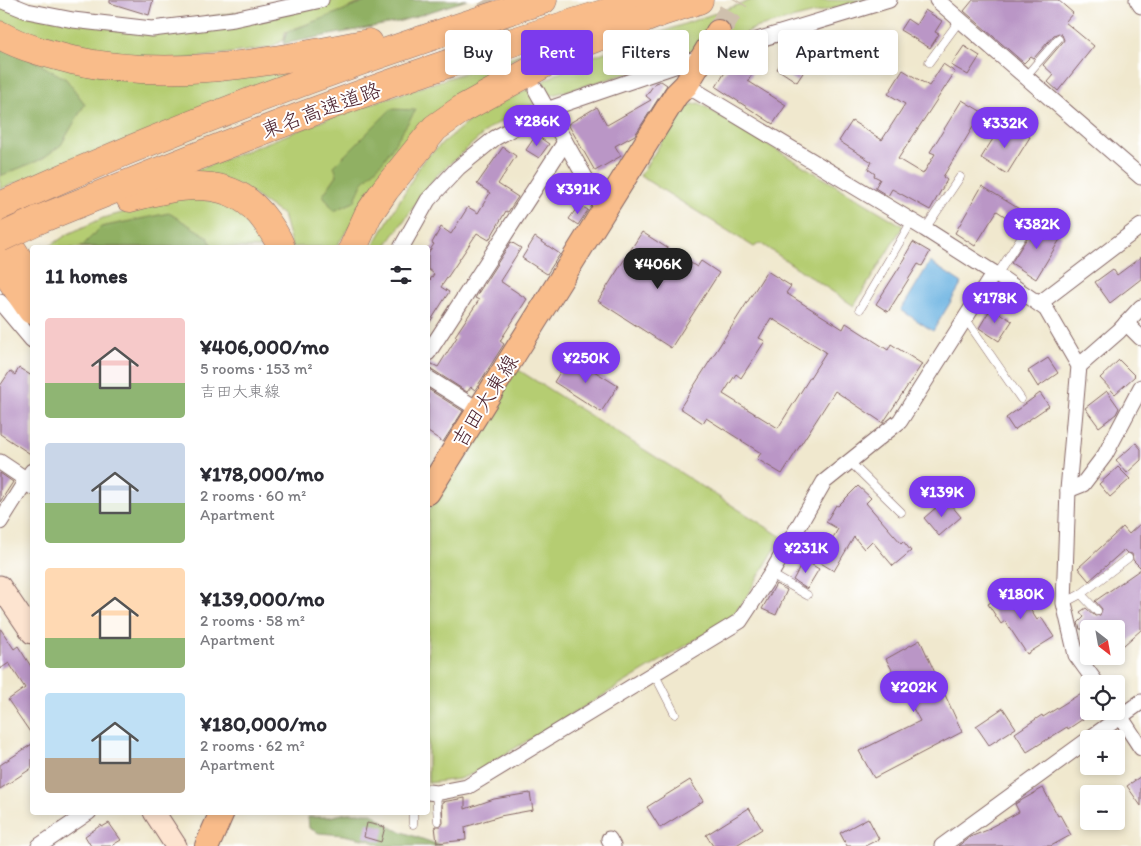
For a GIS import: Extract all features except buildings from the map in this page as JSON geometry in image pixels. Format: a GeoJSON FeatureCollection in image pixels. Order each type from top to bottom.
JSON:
{"type":"FeatureCollection","features":[{"type":"Feature","properties":{"kind":"highway","name":"東名高速道路"},"geometry":{"type":"LineString","coordinates":[[0,206],[115,156],[323,74],[461,26],[544,0]]}},
{"type":"Feature","properties":{"kind":"highway","name":"東名高速道路"},"geometry":{"type":"LineString","coordinates":[[0,238],[38,220],[175,164],[302,116],[465,58],[648,0]]}},
{"type":"Feature","properties":{"kind":"highway"},"geometry":{"type":"LineString","coordinates":[[354,245],[368,214],[384,190],[409,158],[435,128],[442,123],[462,109],[580,44],[662,12],[699,0]]}},
{"type":"Feature","properties":{"kind":"highway"},"geometry":{"type":"LineString","coordinates":[[0,35],[47,54],[96,65],[143,70],[190,70],[262,63],[461,26]]}},
{"type":"Feature","properties":{"kind":"highway"},"geometry":{"type":"LineString","coordinates":[[38,220],[170,188],[203,185],[234,192],[259,210],[279,239],[280,245]]}},
{"type":"Feature","properties":{"kind":"highway"},"geometry":{"type":"LineString","coordinates":[[0,230],[30,277]]}},
{"type":"Feature","properties":{"kind":"highway"},"geometry":{"type":"LineString","coordinates":[[0,263],[30,307]]}},
{"type":"Feature","properties":{"kind":"main road","name":"吉田大東線"},"geometry":{"type":"LineString","coordinates":[[430,489],[676,95],[686,85],[699,64]]}},
{"type":"Feature","properties":{"kind":"main road"},"geometry":{"type":"LineString","coordinates":[[207,846],[221,815]]}},
{"type":"Feature","properties":{"kind":"street"},"geometry":{"type":"LineString","coordinates":[[0,0],[31,6],[74,20],[152,29],[234,19],[321,0]]}},
{"type":"Feature","properties":{"kind":"street"},"geometry":{"type":"LineString","coordinates":[[768,37],[889,0]]}},
{"type":"Feature","properties":{"kind":"street"},"geometry":{"type":"LineString","coordinates":[[936,0],[1141,177]]}},
{"type":"Feature","properties":{"kind":"street"},"geometry":{"type":"LineString","coordinates":[[1137,0],[1141,6]]}},
{"type":"Feature","properties":{"kind":"street"},"geometry":{"type":"LineString","coordinates":[[403,245],[428,200],[458,168],[495,138],[546,110],[699,58]]}},
{"type":"Feature","properties":{"kind":"street"},"geometry":{"type":"LineString","coordinates":[[686,85],[918,225],[996,274],[1046,309],[1078,366],[1068,490],[1064,603],[1076,655],[1090,675]]}},
{"type":"Feature","properties":{"kind":"street"},"geometry":{"type":"LineString","coordinates":[[536,90],[604,212]]}},
{"type":"Feature","properties":{"kind":"street"},"geometry":{"type":"LineString","coordinates":[[430,350],[565,142]]}},
{"type":"Feature","properties":{"kind":"street"},"geometry":{"type":"LineString","coordinates":[[1040,304],[1141,226]]}},
{"type":"Feature","properties":{"kind":"street"},"geometry":{"type":"LineString","coordinates":[[432,792],[467,787],[740,621],[771,574],[824,482],[900,421],[965,318],[996,274]]}},
{"type":"Feature","properties":{"kind":"street"},"geometry":{"type":"LineString","coordinates":[[0,302],[30,338]]}},
{"type":"Feature","properties":{"kind":"street"},"geometry":{"type":"LineString","coordinates":[[1078,366],[1141,308]]}},
{"type":"Feature","properties":{"kind":"street"},"geometry":{"type":"LineString","coordinates":[[1126,323],[1141,338]]}},
{"type":"Feature","properties":{"kind":"street"},"geometry":{"type":"LineString","coordinates":[[430,379],[480,410]]}},
{"type":"Feature","properties":{"kind":"street"},"geometry":{"type":"LineString","coordinates":[[1068,490],[1083,484],[1105,456],[1141,386]]}},
{"type":"Feature","properties":{"kind":"street"},"geometry":{"type":"LineString","coordinates":[[0,462],[30,478]]}},
{"type":"Feature","properties":{"kind":"street"},"geometry":{"type":"LineString","coordinates":[[0,522],[30,480]]}},
{"type":"Feature","properties":{"kind":"street"},"geometry":{"type":"LineString","coordinates":[[1,590],[30,630]]}},
{"type":"Feature","properties":{"kind":"street"},"geometry":{"type":"LineString","coordinates":[[1125,710],[1141,702]]}},
{"type":"Feature","properties":{"kind":"street"},"geometry":{"type":"LineString","coordinates":[[1099,730],[1110,720]]}},
{"type":"Feature","properties":{"kind":"street"},"geometry":{"type":"LineString","coordinates":[[1123,720],[1141,748]]}},
{"type":"Feature","properties":{"kind":"street"},"geometry":{"type":"LineString","coordinates":[[943,846],[1080,746]]}},
{"type":"Feature","properties":{"kind":"street"},"geometry":{"type":"LineString","coordinates":[[39,846],[85,815]]}},
{"type":"Feature","properties":{"kind":"street"},"geometry":{"type":"LineString","coordinates":[[156,815],[176,846]]}},
{"type":"Feature","properties":{"kind":"lane"},"geometry":{"type":"LineString","coordinates":[[929,62],[960,20]]}},
{"type":"Feature","properties":{"kind":"lane"},"geometry":{"type":"LineString","coordinates":[[1025,77],[1058,39]]}},
{"type":"Feature","properties":{"kind":"lane"},"geometry":{"type":"LineString","coordinates":[[860,309],[918,225],[960,177]]}},
{"type":"Feature","properties":{"kind":"lane"},"geometry":{"type":"LineString","coordinates":[[996,274],[1033,219]]}},
{"type":"Feature","properties":{"kind":"lane"},"geometry":{"type":"LineString","coordinates":[[965,318],[1020,399]]}},
{"type":"Feature","properties":{"kind":"lane"},"geometry":{"type":"LineString","coordinates":[[850,462],[901,512]]}},
{"type":"Feature","properties":{"kind":"lane"},"geometry":{"type":"LineString","coordinates":[[1064,603],[1082,594],[1128,558]]}},
{"type":"Feature","properties":{"kind":"lane"},"geometry":{"type":"LineString","coordinates":[[771,574],[807,595]]}},
{"type":"Feature","properties":{"kind":"lane"},"geometry":{"type":"LineString","coordinates":[[1082,594],[1097,611]]}},
{"type":"Feature","properties":{"kind":"lane"},"geometry":{"type":"LineString","coordinates":[[654,673],[675,714]]}},
{"type":"Feature","properties":{"kind":"lane"},"geometry":{"type":"LineString","coordinates":[[432,792],[438,821]]}},
{"type":"Feature","properties":{"kind":"lane"},"geometry":{"type":"LineString","coordinates":[[413,815],[413,824]]}},
{"type":"Feature","properties":{"kind":"green space"},"geometry":{"type":"Polygon","coordinates":[[[316,0],[365,0],[339,13],[285,32],[284,40],[269,48],[157,63],[76,52],[0,22],[0,6],[138,28],[316,0]]]}},
{"type":"Feature","properties":{"kind":"green space"},"geometry":{"type":"Polygon","coordinates":[[[370,0],[467,0],[398,22],[283,44],[287,32],[370,0]]]}},
{"type":"Feature","properties":{"kind":"green space"},"geometry":{"type":"Polygon","coordinates":[[[752,0],[867,0],[751,30],[699,30],[699,57],[689,59],[689,30],[667,30],[752,0]]]}},
{"type":"Feature","properties":{"kind":"green space"},"geometry":{"type":"Polygon","coordinates":[[[0,37],[80,70],[321,65],[0,189],[0,37]]]}},
{"type":"Feature","properties":{"kind":"green space"},"geometry":{"type":"Polygon","coordinates":[[[0,48],[13,49],[66,79],[85,104],[61,145],[42,159],[0,176],[0,48]]]}},
{"type":"Feature","properties":{"kind":"green space"},"geometry":{"type":"Polygon","coordinates":[[[603,53],[603,75],[622,75],[549,96],[491,127],[436,176],[386,245],[374,245],[424,159],[476,115],[555,75],[593,75],[593,56],[603,53]]]}},
{"type":"Feature","properties":{"kind":"green space"},"geometry":{"type":"Polygon","coordinates":[[[521,54],[521,72],[407,142],[337,245],[291,245],[283,215],[241,186],[187,174],[340,114],[457,75],[511,75],[511,57],[521,54]]]}},
{"type":"Feature","properties":{"kind":"green space"},"geometry":{"type":"Polygon","coordinates":[[[699,103],[903,226],[854,306],[760,243],[754,247],[640,176],[684,106],[699,103]]]}},
{"type":"Feature","properties":{"kind":"green space"},"geometry":{"type":"Polygon","coordinates":[[[391,109],[416,110],[384,160],[363,182],[354,202],[334,211],[323,195],[337,175],[334,166],[391,109]]]}},
{"type":"Feature","properties":{"kind":"green space"},"geometry":{"type":"Polygon","coordinates":[[[186,196],[230,204],[265,227],[271,245],[52,245],[68,234],[103,218],[186,196]]]}},
{"type":"Feature","properties":{"kind":"green space"},"geometry":{"type":"Polygon","coordinates":[[[169,213],[208,237],[211,245],[83,245],[101,227],[169,213]]]}},
{"type":"Feature","properties":{"kind":"green space"},"geometry":{"type":"Polygon","coordinates":[[[517,369],[782,537],[742,604],[727,621],[472,774],[459,779],[430,783],[430,508],[517,369]]]}},
{"type":"Feature","properties":{"kind":"green space"},"geometry":{"type":"Polygon","coordinates":[[[338,815],[375,815],[394,829],[442,846],[382,846],[368,840],[319,833],[309,828],[308,817],[338,815]]]}},
{"type":"Feature","properties":{"kind":"water"},"geometry":{"type":"Polygon","coordinates":[[[930,262],[962,283],[933,331],[901,310],[930,262]]]}},
{"type":"Feature","properties":{"kind":"tunnel"},"geometry":{"type":"LineString","coordinates":[[485,0],[530,80]]}},
{"type":"Feature","properties":{"kind":"tunnel"},"geometry":{"type":"LineString","coordinates":[[719,30],[737,0]]}}]}
